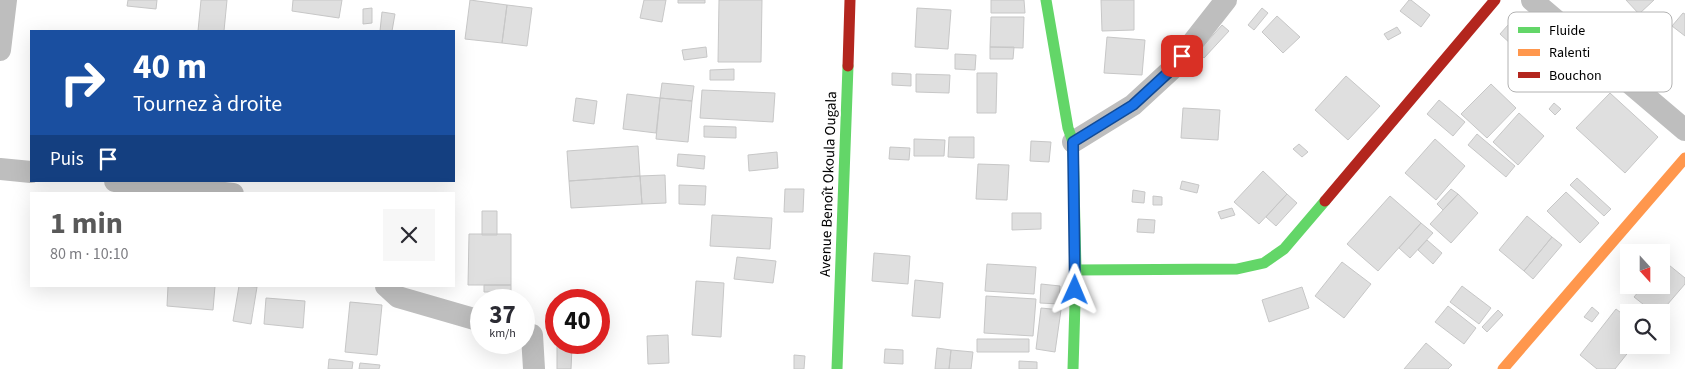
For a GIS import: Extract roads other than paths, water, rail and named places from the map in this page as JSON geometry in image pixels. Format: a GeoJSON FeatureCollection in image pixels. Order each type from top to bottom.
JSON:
{"type":"FeatureCollection","features":[{"type":"Feature","properties":{"kind":"street"},"geometry":{"type":"LineString","coordinates":[[0,50],[6,0]]}},
{"type":"Feature","properties":{"kind":"street","name":"Avenue Benoît Okoula Ougala"},"geometry":{"type":"LineString","coordinates":[[837,369],[850,0]]}},
{"type":"Feature","properties":{"kind":"street"},"geometry":{"type":"LineString","coordinates":[[1046,0],[1068,128],[1073,142],[1076,270],[1073,369]]}},
{"type":"Feature","properties":{"kind":"street"},"geometry":{"type":"LineString","coordinates":[[1073,142],[1133,105],[1171,70],[1226,0]]}},
{"type":"Feature","properties":{"kind":"street"},"geometry":{"type":"LineString","coordinates":[[1076,270],[1237,269],[1264,263],[1284,249],[1495,0]]}},
{"type":"Feature","properties":{"kind":"street"},"geometry":{"type":"LineString","coordinates":[[1532,0],[1546,12]]}},
{"type":"Feature","properties":{"kind":"street"},"geometry":{"type":"LineString","coordinates":[[1640,92],[1685,130]]}},
{"type":"Feature","properties":{"kind":"street"},"geometry":{"type":"LineString","coordinates":[[1503,369],[1685,158]]}},
{"type":"Feature","properties":{"kind":"street"},"geometry":{"type":"LineString","coordinates":[[0,169],[30,172]]}},
{"type":"Feature","properties":{"kind":"street"},"geometry":{"type":"LineString","coordinates":[[124,182],[215,192]]}},
{"type":"Feature","properties":{"kind":"street"},"geometry":{"type":"LineString","coordinates":[[387,287],[398,298],[470,318]]}},
{"type":"Feature","properties":{"kind":"street"},"geometry":{"type":"LineString","coordinates":[[533,354],[534,369]]}}]}
